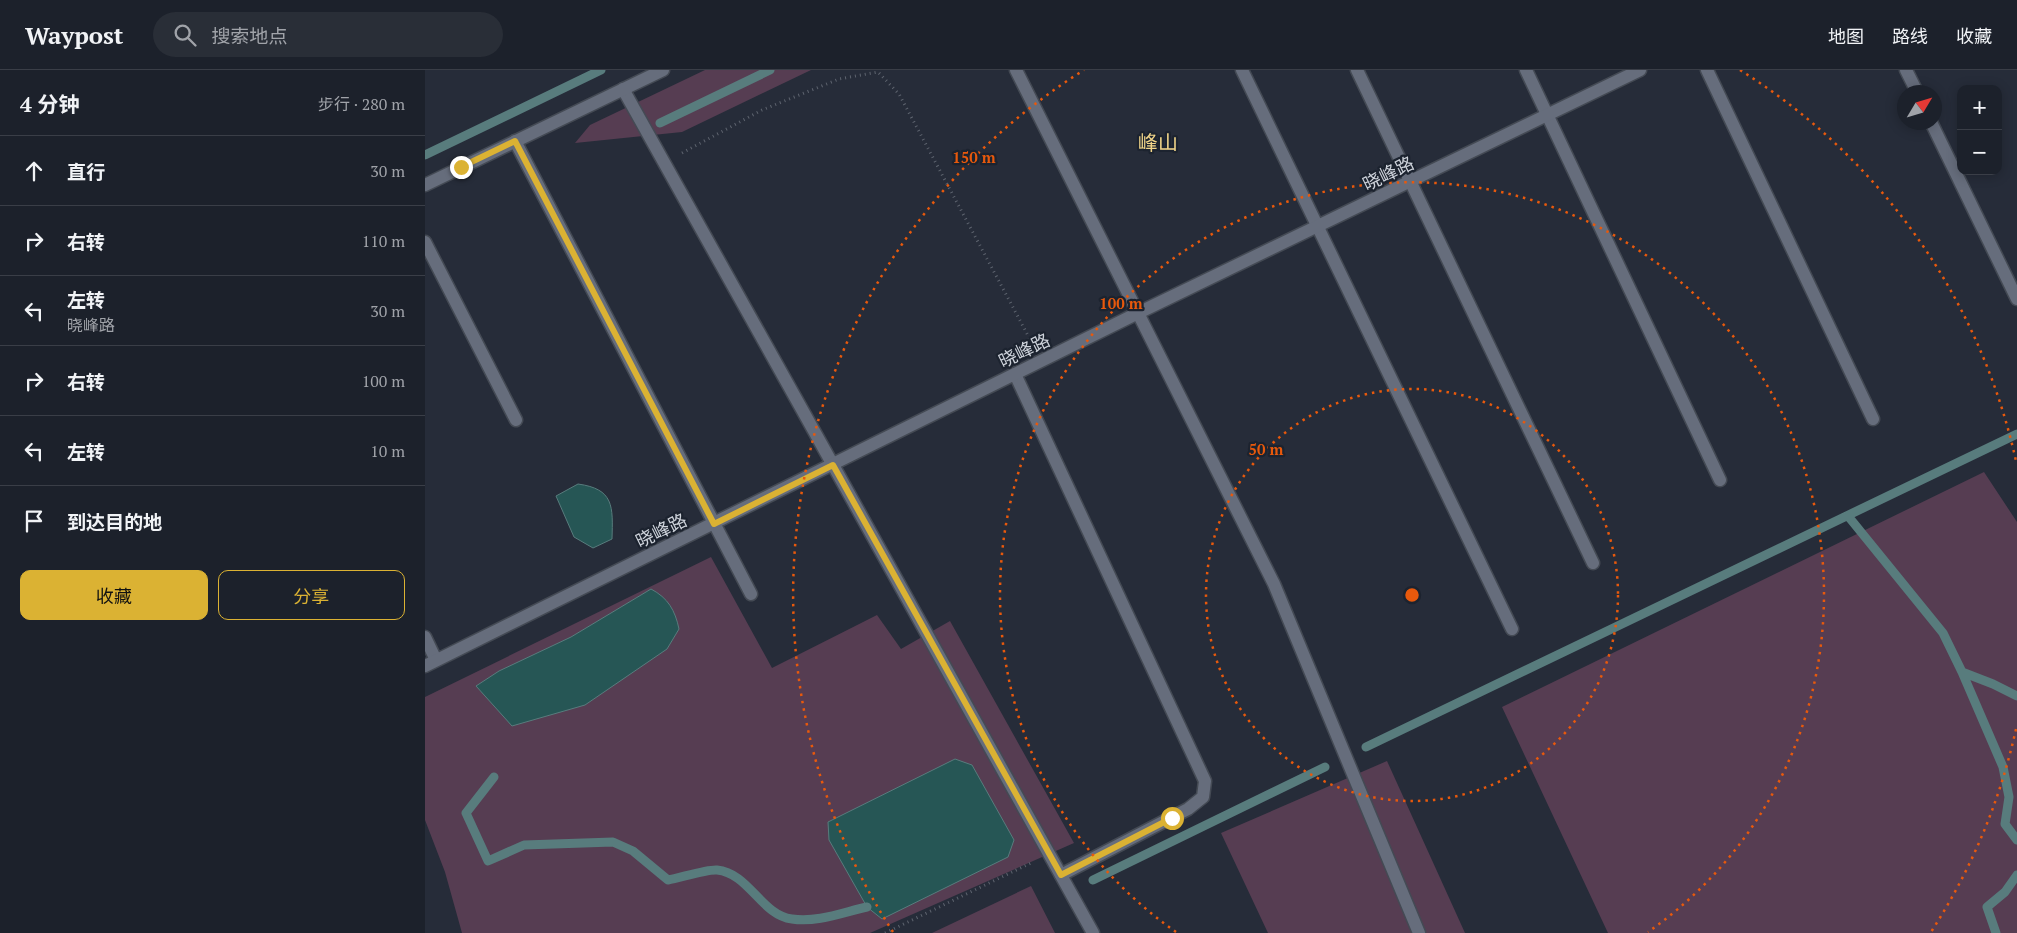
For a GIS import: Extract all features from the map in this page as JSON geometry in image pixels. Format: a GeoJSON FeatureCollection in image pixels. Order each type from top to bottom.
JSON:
{"type":"FeatureCollection","features":[{"type":"Feature","properties":{"kind":"street"},"geometry":{"type":"LineString","coordinates":[[425,185],[663,70]]}},
{"type":"Feature","properties":{"kind":"street"},"geometry":{"type":"LineString","coordinates":[[1016,70],[1274,584],[1419,933]]}},
{"type":"Feature","properties":{"kind":"street"},"geometry":{"type":"LineString","coordinates":[[1241,70],[1512,629]]}},
{"type":"Feature","properties":{"kind":"street"},"geometry":{"type":"LineString","coordinates":[[1357,70],[1593,563]]}},
{"type":"Feature","properties":{"kind":"street"},"geometry":{"type":"LineString","coordinates":[[1526,70],[1720,480]]}},
{"type":"Feature","properties":{"kind":"street","name":"晓峰路"},"geometry":{"type":"LineString","coordinates":[[431,663],[1138,313],[1640,70]]}},
{"type":"Feature","properties":{"kind":"street"},"geometry":{"type":"LineString","coordinates":[[1707,70],[1873,419]]}},
{"type":"Feature","properties":{"kind":"street"},"geometry":{"type":"LineString","coordinates":[[1906,70],[1914,85]]}},
{"type":"Feature","properties":{"kind":"street"},"geometry":{"type":"LineString","coordinates":[[623,89],[1093,933]]}},
{"type":"Feature","properties":{"kind":"street"},"geometry":{"type":"LineString","coordinates":[[1935,130],[2017,300]]}},
{"type":"Feature","properties":{"kind":"street"},"geometry":{"type":"LineString","coordinates":[[515,141],[751,594]]}},
{"type":"Feature","properties":{"kind":"street"},"geometry":{"type":"LineString","coordinates":[[425,242],[516,420]]}},
{"type":"Feature","properties":{"kind":"street"},"geometry":{"type":"LineString","coordinates":[[1015,374],[1205,781],[1203,797],[1188,809],[1061,875]]}},
{"type":"Feature","properties":{"kind":"street"},"geometry":{"type":"LineString","coordinates":[[425,637],[431,663]]}},
{"type":"Feature","properties":{"kind":"path"},"geometry":{"type":"LineString","coordinates":[[664,163],[762,110],[839,79],[878,72],[899,94],[1042,361]]}},
{"type":"Feature","properties":{"kind":"path"},"geometry":{"type":"LineString","coordinates":[[885,933],[1049,854]]}},
{"type":"Feature","properties":{"kind":"shaded area"},"geometry":{"type":"Polygon","coordinates":[[[705,70],[811,70],[682,132],[575,143],[590,125],[705,70]]]}},
{"type":"Feature","properties":{"kind":"shaded area"},"geometry":{"type":"Polygon","coordinates":[[[1984,472],[2017,522],[2017,933],[1608,933],[1502,707],[1984,472]]]}},
{"type":"Feature","properties":{"kind":"shaded area"},"geometry":{"type":"Polygon","coordinates":[[[578,484],[599,490],[609,501],[611,508],[612,539],[593,548],[574,537],[556,496],[578,484]]]}},
{"type":"Feature","properties":{"kind":"shaded area"},"geometry":{"type":"Polygon","coordinates":[[[711,557],[772,668],[877,615],[901,649],[950,621],[1074,843],[870,933],[462,933],[445,872],[425,820],[425,697],[711,557]]]}},
{"type":"Feature","properties":{"kind":"shaded area"},"geometry":{"type":"Polygon","coordinates":[[[651,589],[662,596],[670,605],[679,629],[667,649],[585,705],[512,726],[476,686],[499,671],[571,637],[651,589]]]}},
{"type":"Feature","properties":{"kind":"shaded area"},"geometry":{"type":"Polygon","coordinates":[[[955,759],[972,765],[1014,840],[1008,857],[882,919],[867,907],[829,840],[828,822],[955,759]]]}},
{"type":"Feature","properties":{"kind":"shaded area"},"geometry":{"type":"Polygon","coordinates":[[[1387,761],[1465,933],[1268,933],[1221,833],[1387,761]]]}},
{"type":"Feature","properties":{"kind":"shaded area"},"geometry":{"type":"Polygon","coordinates":[[[1031,886],[1055,933],[932,933],[1031,886]]]}},
{"type":"Feature","properties":{"kind":"waterway"},"geometry":{"type":"LineString","coordinates":[[425,155],[601,70]]}},
{"type":"Feature","properties":{"kind":"waterway"},"geometry":{"type":"LineString","coordinates":[[660,123],[770,70]]}},
{"type":"Feature","properties":{"kind":"waterway"},"geometry":{"type":"LineString","coordinates":[[1366,747],[2017,434]]}},
{"type":"Feature","properties":{"kind":"waterway"},"geometry":{"type":"LineString","coordinates":[[1848,516],[1943,633],[2003,767],[2009,797],[2005,824],[2017,840]]}},
{"type":"Feature","properties":{"kind":"waterway"},"geometry":{"type":"LineString","coordinates":[[1962,672],[2017,696]]}},
{"type":"Feature","properties":{"kind":"waterway"},"geometry":{"type":"LineString","coordinates":[[1093,880],[1325,767]]}},
{"type":"Feature","properties":{"kind":"waterway"},"geometry":{"type":"LineString","coordinates":[[494,777],[466,813],[488,861],[524,845],[613,842],[633,851],[668,880],[713,870],[728,873],[738,878],[772,910],[781,916],[792,919],[811,920],[867,907]]}},
{"type":"Feature","properties":{"kind":"waterway"},"geometry":{"type":"LineString","coordinates":[[1996,933],[1987,907],[2005,892],[2017,875]]}},
{"type":"Feature","properties":{"kind":"district","name":"峰山"},"geometry":{"type":"Point","coordinates":[1158,142]}},
{"type":"Feature","properties":{"kind":"route"},"geometry":{"type":"LineString","coordinates":[[461,167],[515,141],[714,524],[833,465],[1061,875],[1172,818]]}}]}
